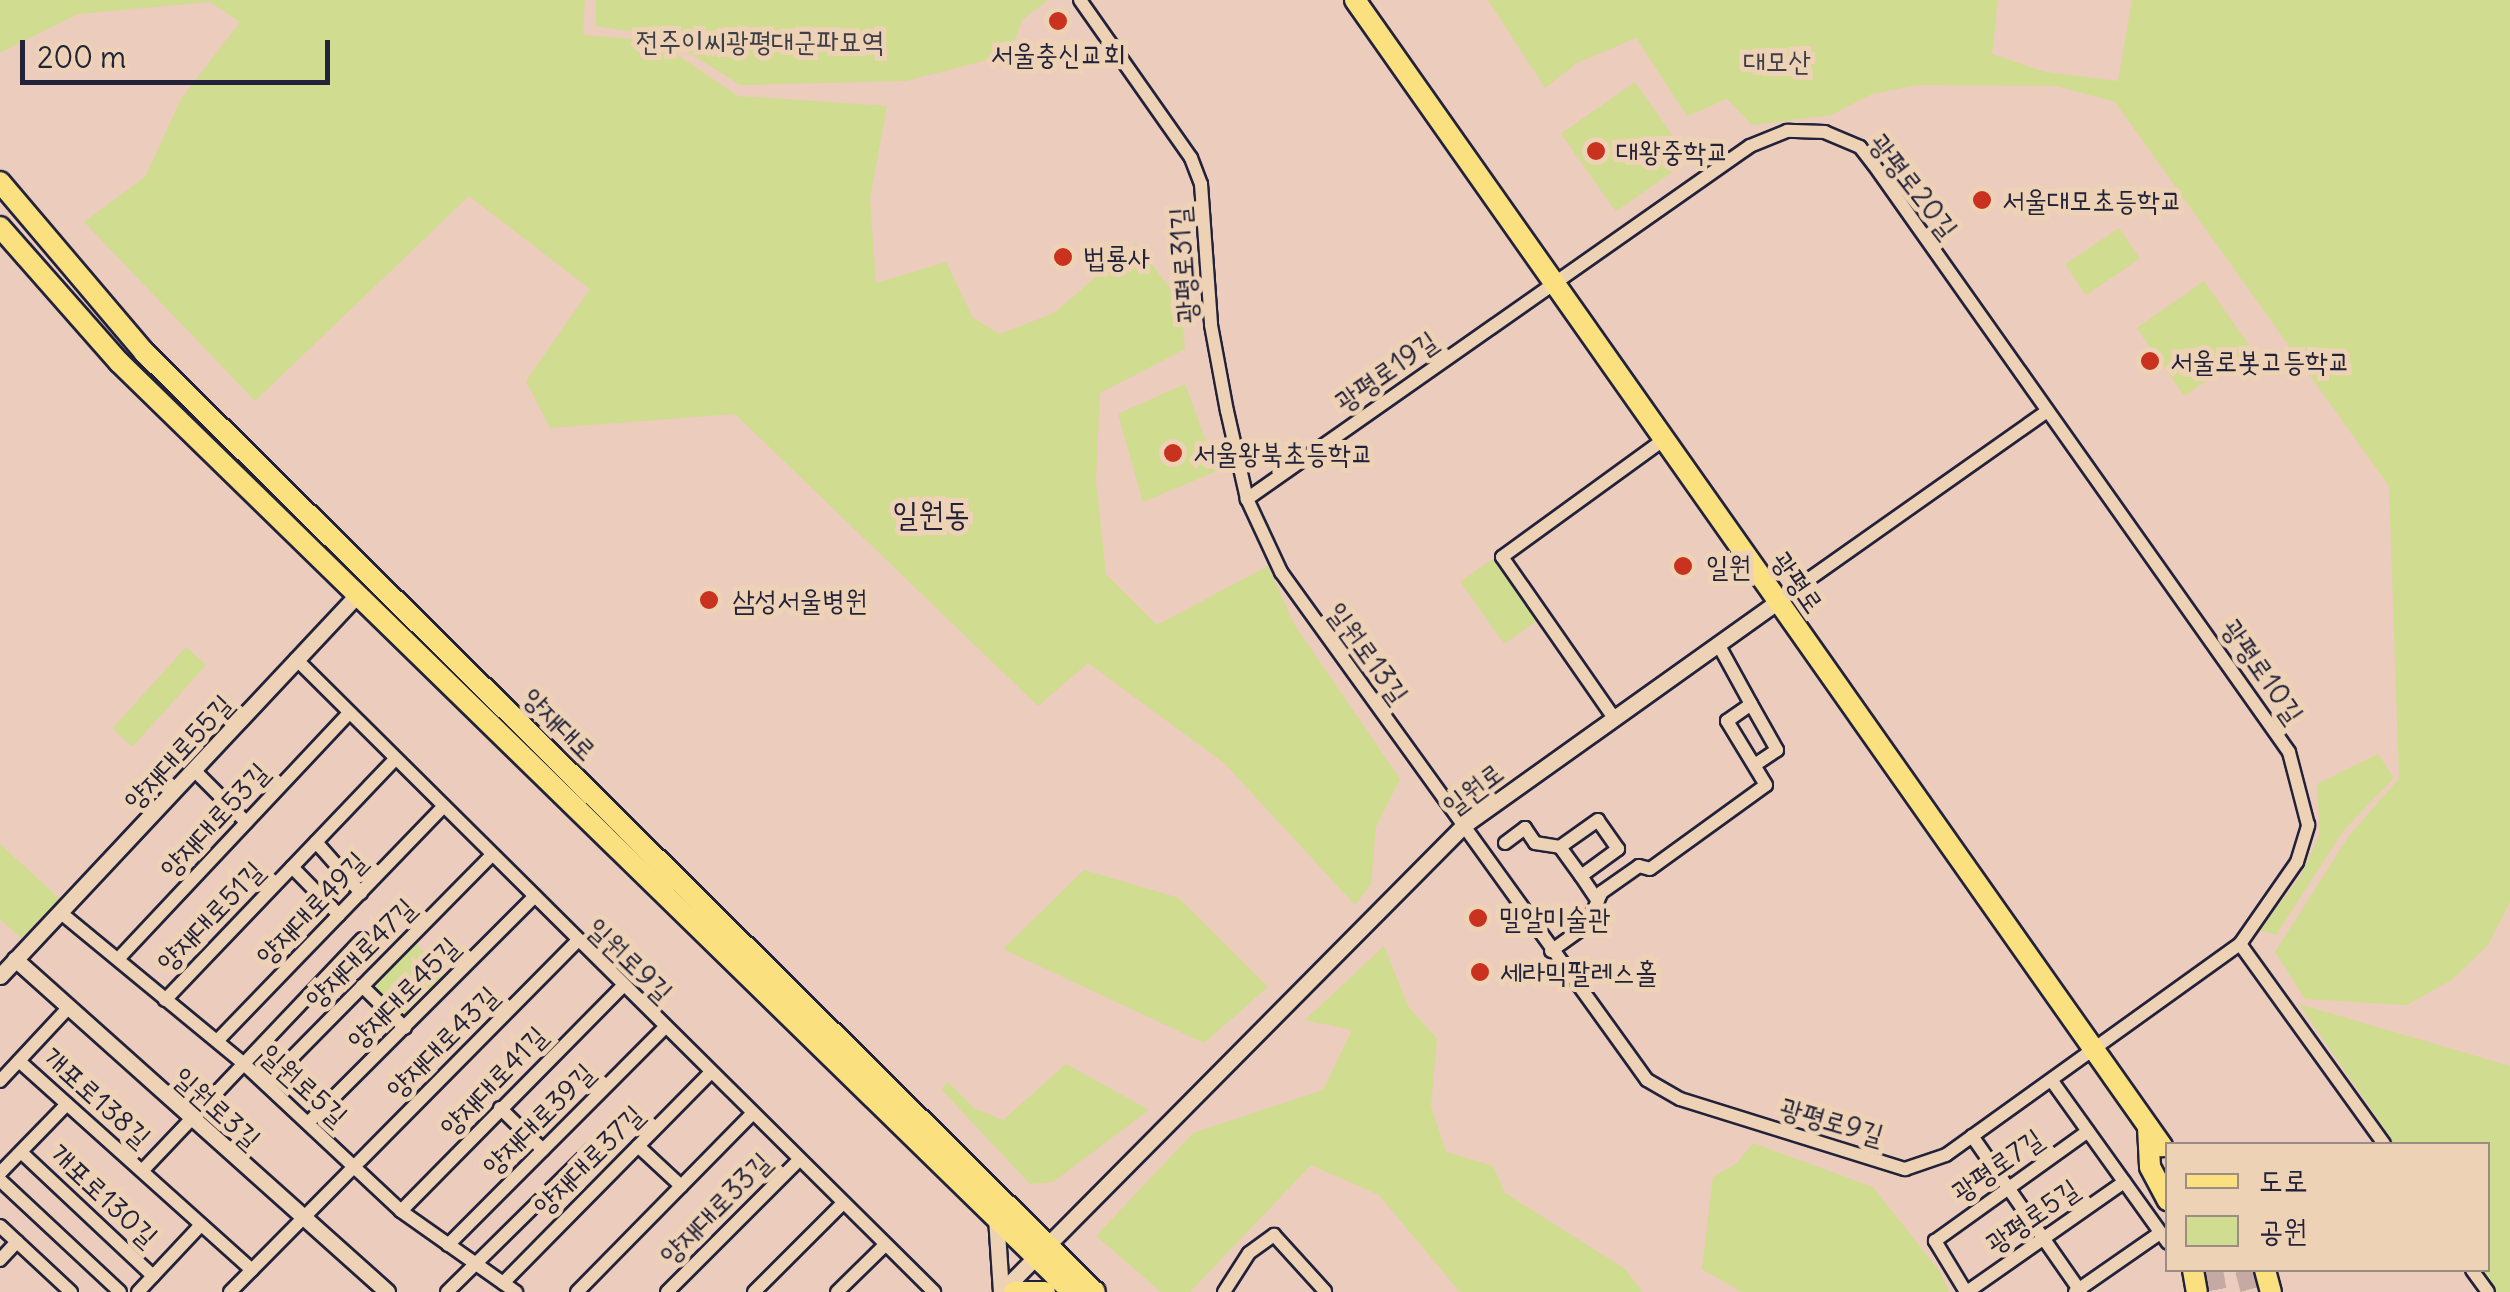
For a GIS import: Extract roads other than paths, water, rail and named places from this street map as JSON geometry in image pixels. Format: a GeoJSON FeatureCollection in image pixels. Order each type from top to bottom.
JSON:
{"type":"FeatureCollection","features":[{"type":"Feature","properties":{"kind":"main road","name":"광평로"},"geometry":{"type":"LineString","coordinates":[[1355,0],[2148,1126],[2166,1142]]}},
{"type":"Feature","properties":{"kind":"main road","name":"양재대로"},"geometry":{"type":"LineString","coordinates":[[0,182],[144,352],[374,577],[1041,1251],[1072,1292]]}},
{"type":"Feature","properties":{"kind":"main road","name":"양재대로"},"geometry":{"type":"LineString","coordinates":[[0,226],[119,362],[357,595],[996,1217],[1095,1292]]}},
{"type":"Feature","properties":{"kind":"main road"},"geometry":{"type":"LineString","coordinates":[[2148,1126],[2150,1167],[2165,1195]]}},
{"type":"Feature","properties":{"kind":"main road"},"geometry":{"type":"LineString","coordinates":[[1014,1292],[1045,1292]]}},
{"type":"Feature","properties":{"kind":"street","name":"광평로31길"},"geometry":{"type":"LineString","coordinates":[[1080,0],[1191,158],[1202,184],[1211,325],[1247,499]]}},
{"type":"Feature","properties":{"kind":"street","name":"광평로20길"},"geometry":{"type":"LineString","coordinates":[[1553,284],[1750,146],[1787,131],[1826,132],[1860,147],[2105,493]]}},
{"type":"Feature","properties":{"kind":"street","name":"광평로19길"},"geometry":{"type":"LineString","coordinates":[[1247,499],[1553,284]]}},
{"type":"Feature","properties":{"kind":"street","name":"일원로"},"geometry":{"type":"LineString","coordinates":[[1001,1292],[1463,826],[2047,411]]}},
{"type":"Feature","properties":{"kind":"street"},"geometry":{"type":"LineString","coordinates":[[1614,718],[1502,556],[1663,440]]}},
{"type":"Feature","properties":{"kind":"street","name":"광평로10길"},"geometry":{"type":"LineString","coordinates":[[2096,1049],[2240,944],[2297,862],[2308,825],[2289,752],[2105,493]]}},
{"type":"Feature","properties":{"kind":"street","name":"일원로13길"},"geometry":{"type":"LineString","coordinates":[[1247,499],[1281,572],[1319,629],[1647,1080]]}},
{"type":"Feature","properties":{"kind":"street","name":"양재대로55길"},"geometry":{"type":"LineString","coordinates":[[0,976],[196,772],[374,577]]}},
{"type":"Feature","properties":{"kind":"street"},"geometry":{"type":"LineString","coordinates":[[1718,644],[1777,750],[1754,766]]}},
{"type":"Feature","properties":{"kind":"street","name":"일원로9길"},"geometry":{"type":"LineString","coordinates":[[296,660],[928,1290]]}},
{"type":"Feature","properties":{"kind":"street"},"geometry":{"type":"LineString","coordinates":[[1551,951],[1587,926],[1598,900],[1639,866],[1650,869],[1766,784],[1727,722],[1751,704]]}},
{"type":"Feature","properties":{"kind":"street","name":"양재대로53길"},"geometry":{"type":"LineString","coordinates":[[118,958],[347,715]]}},
{"type":"Feature","properties":{"kind":"street","name":"양재대로51길"},"geometry":{"type":"LineString","coordinates":[[164,1000],[394,761]]}},
{"type":"Feature","properties":{"kind":"street"},"geometry":{"type":"LineString","coordinates":[[196,772],[246,822]]}},
{"type":"Feature","properties":{"kind":"street","name":"양재대로49길"},"geometry":{"type":"LineString","coordinates":[[216,1041],[442,809]]}},
{"type":"Feature","properties":{"kind":"street"},"geometry":{"type":"LineString","coordinates":[[1505,843],[1525,828],[1535,843],[1560,847],[1598,820],[1618,849],[1580,876]]}},
{"type":"Feature","properties":{"kind":"street"},"geometry":{"type":"LineString","coordinates":[[316,842],[360,892]]}},
{"type":"Feature","properties":{"kind":"street"},"geometry":{"type":"LineString","coordinates":[[1560,847],[1598,900]]}},
{"type":"Feature","properties":{"kind":"street","name":"양재대로47길"},"geometry":{"type":"LineString","coordinates":[[266,1084],[490,857]]}},
{"type":"Feature","properties":{"kind":"street","name":"양재대로51길"},"geometry":{"type":"LineString","coordinates":[[292,867],[339,915]]}},
{"type":"Feature","properties":{"kind":"street","name":"양재대로45길"},"geometry":{"type":"LineString","coordinates":[[309,1122],[532,899]]}},
{"type":"Feature","properties":{"kind":"street","name":"일원로5길"},"geometry":{"type":"LineString","coordinates":[[61,913],[243,1063],[401,1210],[516,1292]]}},
{"type":"Feature","properties":{"kind":"street"},"geometry":{"type":"LineString","coordinates":[[142,1171],[362,939]]}},
{"type":"Feature","properties":{"kind":"street","name":"양재대로43길"},"geometry":{"type":"LineString","coordinates":[[230,1292],[576,942]]}},
{"type":"Feature","properties":{"kind":"street"},"geometry":{"type":"LineString","coordinates":[[2240,944],[2383,1142]]}},
{"type":"Feature","properties":{"kind":"street","name":"일원로3길"},"geometry":{"type":"LineString","coordinates":[[15,960],[380,1290]]}},
{"type":"Feature","properties":{"kind":"street"},"geometry":{"type":"LineString","coordinates":[[362,986],[405,1028]]}},
{"type":"Feature","properties":{"kind":"street","name":"양재대로41길"},"geometry":{"type":"LineString","coordinates":[[401,1210],[622,987]]}},
{"type":"Feature","properties":{"kind":"street","name":"개포로138길"},"geometry":{"type":"LineString","coordinates":[[0,1081],[68,1008]]}},
{"type":"Feature","properties":{"kind":"street","name":"양재대로39길"},"geometry":{"type":"LineString","coordinates":[[448,1246],[664,1028]]}},
{"type":"Feature","properties":{"kind":"street","name":"광평로9길"},"geometry":{"type":"LineString","coordinates":[[1647,1080],[1680,1099],[1906,1169],[1946,1155],[2096,1049]]}},
{"type":"Feature","properties":{"kind":"street","name":"개포로138길"},"geometry":{"type":"LineString","coordinates":[[19,1061],[252,1270]]}},
{"type":"Feature","properties":{"kind":"street","name":"양재대로37길"},"geometry":{"type":"LineString","coordinates":[[502,1283],[710,1073]]}},
{"type":"Feature","properties":{"kind":"street"},"geometry":{"type":"LineString","coordinates":[[1972,1136],[2078,1291],[2164,1238],[2052,1081]]}},
{"type":"Feature","properties":{"kind":"street"},"geometry":{"type":"LineString","coordinates":[[67,1104],[0,1177],[120,1292]]}},
{"type":"Feature","properties":{"kind":"street"},"geometry":{"type":"LineString","coordinates":[[500,1108],[543,1150]]}},
{"type":"Feature","properties":{"kind":"street"},"geometry":{"type":"LineString","coordinates":[[577,1292],[752,1114]]}},
{"type":"Feature","properties":{"kind":"street","name":"광평로7길"},"geometry":{"type":"LineString","coordinates":[[1967,1292],[1935,1240],[2088,1131]]}},
{"type":"Feature","properties":{"kind":"street"},"geometry":{"type":"LineString","coordinates":[[638,1146],[681,1186]]}},
{"type":"Feature","properties":{"kind":"street"},"geometry":{"type":"LineString","coordinates":[[447,1292],[592,1149]]}},
{"type":"Feature","properties":{"kind":"street","name":"개포로130길"},"geometry":{"type":"LineString","coordinates":[[21,1152],[153,1276]]}},
{"type":"Feature","properties":{"kind":"street","name":"양재대로33길"},"geometry":{"type":"LineString","coordinates":[[667,1292],[798,1160]]}},
{"type":"Feature","properties":{"kind":"street","name":"광평로5길"},"geometry":{"type":"LineString","coordinates":[[1967,1292],[2124,1182]]}},
{"type":"Feature","properties":{"kind":"street"},"geometry":{"type":"LineString","coordinates":[[754,1292],[843,1203]]}},
{"type":"Feature","properties":{"kind":"street"},"geometry":{"type":"LineString","coordinates":[[996,1217],[1001,1292]]}},
{"type":"Feature","properties":{"kind":"street","name":"개포로130길"},"geometry":{"type":"LineString","coordinates":[[138,1292],[200,1225]]}},
{"type":"Feature","properties":{"kind":"street"},"geometry":{"type":"LineString","coordinates":[[0,1226],[62,1289]]}},
{"type":"Feature","properties":{"kind":"street"},"geometry":{"type":"LineString","coordinates":[[1224,1292],[1249,1253],[1274,1234],[1325,1291]]}},
{"type":"Feature","properties":{"kind":"street"},"geometry":{"type":"LineString","coordinates":[[0,1260],[17,1242]]}},
{"type":"Feature","properties":{"kind":"street"},"geometry":{"type":"LineString","coordinates":[[837,1292],[885,1244]]}},
{"type":"Feature","properties":{"kind":"tunnel"},"geometry":{"type":"LineString","coordinates":[[2213,1272],[2217,1292]]}},
{"type":"Feature","properties":{"kind":"tunnel"},"geometry":{"type":"LineString","coordinates":[[2246,1272],[2251,1292]]}},
{"type":"Feature","properties":{"kind":"place","name":"서울충신교회"},"geometry":{"type":"Point","coordinates":[1058,21]}},
{"type":"Feature","properties":{"kind":"place","name":"대왕중학교"},"geometry":{"type":"Point","coordinates":[1596,151]}},
{"type":"Feature","properties":{"kind":"place","name":"서울대모초등학교"},"geometry":{"type":"Point","coordinates":[1982,200]}},
{"type":"Feature","properties":{"kind":"place","name":"법룡사"},"geometry":{"type":"Point","coordinates":[1063,257]}},
{"type":"Feature","properties":{"kind":"place","name":"서울로봇고등학교"},"geometry":{"type":"Point","coordinates":[2150,361]}},
{"type":"Feature","properties":{"kind":"place","name":"서울왕북초등학교"},"geometry":{"type":"Point","coordinates":[1173,453]}},
{"type":"Feature","properties":{"kind":"place","name":"일원"},"geometry":{"type":"Point","coordinates":[1683,566]}},
{"type":"Feature","properties":{"kind":"place","name":"삼성서울병원"},"geometry":{"type":"Point","coordinates":[709,600]}},
{"type":"Feature","properties":{"kind":"place","name":"밀알미술관"},"geometry":{"type":"Point","coordinates":[1478,918]}},
{"type":"Feature","properties":{"kind":"place","name":"세라믹팔레스홀"},"geometry":{"type":"Point","coordinates":[1480,972]}},
{"type":"Feature","properties":{"kind":"district","name":"일원동"},"geometry":{"type":"Point","coordinates":[931,514]}},
{"type":"Feature","properties":{"kind":"park label","name":"전주이씨광평대군파묘역"},"geometry":{"type":"Point","coordinates":[760,41]}},
{"type":"Feature","properties":{"kind":"park label","name":"대모산"},"geometry":{"type":"Point","coordinates":[1777,61]}}]}
